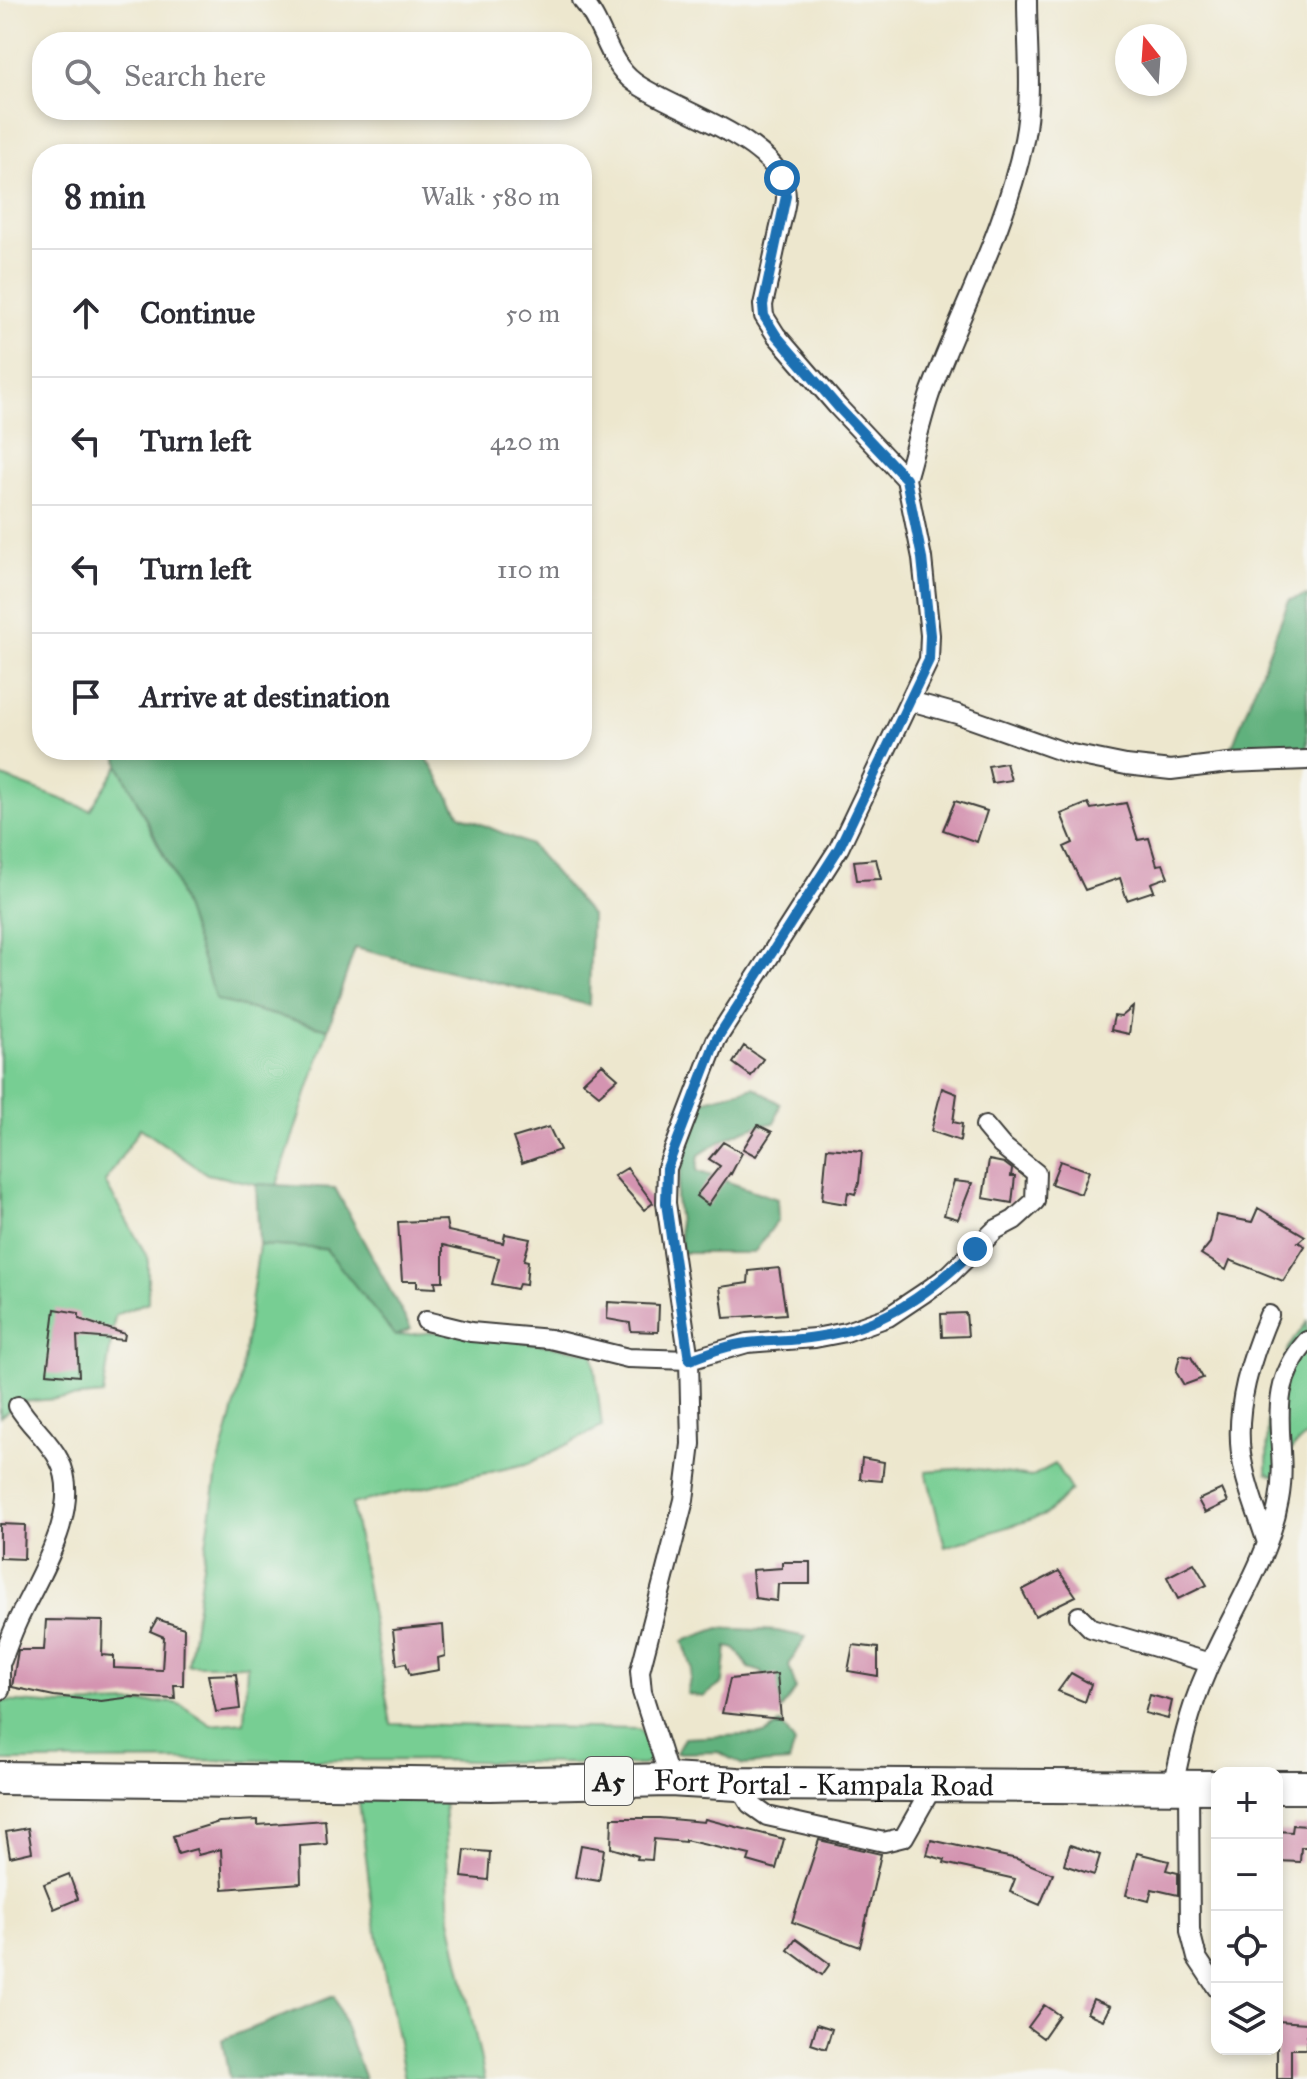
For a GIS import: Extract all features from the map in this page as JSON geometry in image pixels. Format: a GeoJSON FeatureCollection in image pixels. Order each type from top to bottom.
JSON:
{"type":"FeatureCollection","features":[{"type":"Feature","properties":{"kind":"highway","name":"Fort Portal - Kampala Road"},"geometry":{"type":"LineString","coordinates":[[0,1778],[490,1784],[670,1780],[738,1784],[1193,1787]]}},
{"type":"Feature","properties":{"kind":"highway"},"geometry":{"type":"LineString","coordinates":[[1283,1787],[1307,1787]]}},
{"type":"Feature","properties":{"kind":"street"},"geometry":{"type":"LineString","coordinates":[[582,0],[591,11],[611,54],[634,83],[740,141],[768,159],[782,178],[786,196],[763,305],[764,316],[776,335],[838,407],[906,479]]}},
{"type":"Feature","properties":{"kind":"street"},"geometry":{"type":"LineString","coordinates":[[670,1780],[642,1692],[640,1671],[687,1483],[692,1417],[689,1360],[666,1203],[667,1168],[716,1040],[839,848],[929,660],[930,635],[922,558],[906,479],[931,393],[992,243],[1013,182],[1028,107],[1027,0]]}},
{"type":"Feature","properties":{"kind":"street"},"geometry":{"type":"LineString","coordinates":[[910,701],[1067,753],[1126,765],[1171,770],[1228,763],[1307,760]]}},
{"type":"Feature","properties":{"kind":"street"},"geometry":{"type":"LineString","coordinates":[[426,1321],[471,1332],[550,1339],[628,1358],[689,1360],[747,1343],[815,1338],[846,1332],[888,1317],[949,1275],[995,1230],[1014,1220],[1035,1201],[1036,1173],[1001,1145],[985,1126]]}},
{"type":"Feature","properties":{"kind":"street"},"geometry":{"type":"LineString","coordinates":[[1267,1543],[1241,1453],[1240,1414],[1255,1348],[1269,1315]]}},
{"type":"Feature","properties":{"kind":"street"},"geometry":{"type":"LineString","coordinates":[[1214,1983],[1197,1958],[1190,1931],[1193,1787],[1185,1731],[1210,1663],[1267,1543],[1280,1497],[1278,1408],[1291,1365],[1307,1341]]}},
{"type":"Feature","properties":{"kind":"street"},"geometry":{"type":"LineString","coordinates":[[0,1690],[1,1658],[64,1517],[67,1497],[66,1475],[59,1458],[18,1406]]}},
{"type":"Feature","properties":{"kind":"street"},"geometry":{"type":"LineString","coordinates":[[1079,1616],[1091,1628],[1210,1663]]}},
{"type":"Feature","properties":{"kind":"street"},"geometry":{"type":"LineString","coordinates":[[738,1784],[750,1804],[767,1816],[884,1842],[904,1837],[934,1784]]}},
{"type":"Feature","properties":{"kind":"green space"},"geometry":{"type":"Polygon","coordinates":[[[1307,595],[1307,753],[1228,757],[1289,600],[1307,595]]]}},
{"type":"Feature","properties":{"kind":"green space"},"geometry":{"type":"Polygon","coordinates":[[[118,760],[428,760],[460,815],[531,845],[591,915],[589,1005],[355,948],[328,1029],[216,1000],[171,869],[118,760]]]}},
{"type":"Feature","properties":{"kind":"green space"},"geometry":{"type":"Polygon","coordinates":[[[119,765],[174,877],[216,1000],[328,1029],[277,1185],[207,1174],[140,1128],[105,1182],[148,1258],[148,1302],[115,1315],[103,1395],[19,1402],[0,1417],[0,776],[90,810],[119,765]]]}},
{"type":"Feature","properties":{"kind":"green space"},"geometry":{"type":"Polygon","coordinates":[[[754,1087],[780,1104],[775,1123],[745,1130],[708,1149],[699,1155],[697,1171],[777,1199],[778,1220],[754,1253],[682,1253],[676,1197],[694,1103],[754,1087]]]}},
{"type":"Feature","properties":{"kind":"green space"},"geometry":{"type":"Polygon","coordinates":[[[256,1184],[335,1188],[411,1329],[395,1336],[326,1249],[259,1245],[256,1184]]]}},
{"type":"Feature","properties":{"kind":"green space"},"geometry":{"type":"Polygon","coordinates":[[[259,1245],[326,1249],[396,1336],[454,1330],[593,1353],[602,1427],[530,1463],[352,1504],[391,1724],[639,1729],[657,1752],[654,1761],[642,1765],[430,1760],[0,1761],[2,1701],[62,1705],[171,1702],[211,1725],[244,1722],[247,1665],[188,1665],[217,1471],[239,1390],[259,1245]]]}},
{"type":"Feature","properties":{"kind":"green space"},"geometry":{"type":"Polygon","coordinates":[[[1307,1322],[1307,1435],[1286,1454],[1284,1480],[1267,1472],[1268,1413],[1288,1348],[1307,1322]]]}},
{"type":"Feature","properties":{"kind":"green space"},"geometry":{"type":"Polygon","coordinates":[[[1055,1464],[1071,1490],[1045,1515],[945,1547],[926,1471],[970,1468],[1031,1477],[1055,1464]]]}},
{"type":"Feature","properties":{"kind":"green space"},"geometry":{"type":"Polygon","coordinates":[[[719,1628],[777,1631],[806,1637],[789,1665],[796,1689],[780,1711],[762,1672],[749,1668],[736,1649],[727,1647],[723,1683],[703,1697],[687,1694],[692,1668],[683,1641],[719,1628]]]}},
{"type":"Feature","properties":{"kind":"green space"},"geometry":{"type":"Polygon","coordinates":[[[781,1723],[795,1744],[789,1762],[743,1765],[718,1752],[676,1753],[684,1738],[765,1734],[781,1723]]]}},
{"type":"Feature","properties":{"kind":"green space"},"geometry":{"type":"Polygon","coordinates":[[[358,1793],[444,1798],[450,1919],[485,2079],[405,2079],[373,1913],[358,1793]]]}},
{"type":"Feature","properties":{"kind":"green space"},"geometry":{"type":"Polygon","coordinates":[[[334,1996],[365,2079],[229,2079],[222,2040],[334,1996]]]}},
{"type":"Feature","properties":{"kind":"building"},"geometry":{"type":"Polygon","coordinates":[[[1006,763],[1011,780],[992,783],[988,766],[1006,763]]]}},
{"type":"Feature","properties":{"kind":"building"},"geometry":{"type":"Polygon","coordinates":[[[955,801],[987,811],[977,842],[943,830],[955,801]]]}},
{"type":"Feature","properties":{"kind":"building"},"geometry":{"type":"Polygon","coordinates":[[[1088,803],[1091,809],[1126,803],[1138,840],[1149,838],[1157,865],[1163,864],[1168,877],[1151,883],[1154,891],[1127,900],[1120,878],[1085,890],[1064,847],[1073,843],[1061,814],[1088,803]]]}},
{"type":"Feature","properties":{"kind":"building"},"geometry":{"type":"Polygon","coordinates":[[[876,859],[881,879],[857,880],[854,861],[876,859]]]}},
{"type":"Feature","properties":{"kind":"building"},"geometry":{"type":"Polygon","coordinates":[[[1133,1007],[1129,1034],[1111,1030],[1114,1016],[1121,1017],[1133,1007]]]}},
{"type":"Feature","properties":{"kind":"building"},"geometry":{"type":"Polygon","coordinates":[[[744,1046],[763,1059],[751,1076],[733,1063],[744,1046]]]}},
{"type":"Feature","properties":{"kind":"building"},"geometry":{"type":"Polygon","coordinates":[[[602,1064],[618,1078],[599,1095],[583,1082],[602,1064]]]}},
{"type":"Feature","properties":{"kind":"building"},"geometry":{"type":"Polygon","coordinates":[[[942,1088],[957,1094],[953,1122],[962,1124],[960,1141],[931,1131],[942,1088]]]}},
{"type":"Feature","properties":{"kind":"building"},"geometry":{"type":"Polygon","coordinates":[[[758,1125],[772,1132],[756,1156],[743,1149],[758,1125]]]}},
{"type":"Feature","properties":{"kind":"building"},"geometry":{"type":"Polygon","coordinates":[[[549,1127],[560,1150],[522,1163],[513,1138],[549,1127]]]}},
{"type":"Feature","properties":{"kind":"building"},"geometry":{"type":"Polygon","coordinates":[[[723,1142],[742,1153],[708,1205],[696,1196],[720,1166],[709,1159],[723,1142]]]}},
{"type":"Feature","properties":{"kind":"building"},"geometry":{"type":"Polygon","coordinates":[[[827,1148],[862,1151],[859,1183],[855,1194],[848,1192],[846,1204],[822,1200],[827,1148]]]}},
{"type":"Feature","properties":{"kind":"building"},"geometry":{"type":"Polygon","coordinates":[[[989,1160],[1004,1163],[1012,1169],[1011,1176],[1015,1176],[1012,1203],[983,1198],[989,1160]]]}},
{"type":"Feature","properties":{"kind":"building"},"geometry":{"type":"Polygon","coordinates":[[[1060,1161],[1089,1171],[1081,1194],[1051,1184],[1060,1161]]]}},
{"type":"Feature","properties":{"kind":"building"},"geometry":{"type":"Polygon","coordinates":[[[627,1168],[653,1203],[644,1210],[614,1176],[627,1168]]]}},
{"type":"Feature","properties":{"kind":"building"},"geometry":{"type":"Polygon","coordinates":[[[954,1181],[972,1183],[958,1219],[944,1215],[954,1181]]]}},
{"type":"Feature","properties":{"kind":"building"},"geometry":{"type":"Polygon","coordinates":[[[1258,1208],[1305,1236],[1298,1242],[1305,1246],[1283,1281],[1230,1260],[1226,1270],[1201,1254],[1210,1243],[1216,1215],[1252,1222],[1258,1208]]]}},
{"type":"Feature","properties":{"kind":"building"},"geometry":{"type":"Polygon","coordinates":[[[446,1220],[448,1231],[503,1243],[505,1234],[530,1239],[524,1260],[528,1261],[526,1285],[519,1284],[517,1289],[492,1284],[499,1258],[443,1245],[443,1281],[435,1281],[436,1288],[417,1287],[417,1281],[402,1281],[398,1222],[446,1220]]]}},
{"type":"Feature","properties":{"kind":"building"},"geometry":{"type":"Polygon","coordinates":[[[779,1268],[786,1314],[724,1318],[720,1287],[748,1283],[749,1271],[779,1268]]]}},
{"type":"Feature","properties":{"kind":"building"},"geometry":{"type":"Polygon","coordinates":[[[608,1302],[659,1305],[658,1332],[631,1331],[630,1323],[607,1319],[608,1302]]]}},
{"type":"Feature","properties":{"kind":"building"},"geometry":{"type":"Polygon","coordinates":[[[55,1309],[79,1313],[79,1319],[125,1334],[124,1340],[77,1336],[79,1376],[47,1373],[55,1309]]]}},
{"type":"Feature","properties":{"kind":"building"},"geometry":{"type":"Polygon","coordinates":[[[966,1313],[968,1336],[942,1337],[941,1314],[966,1313]]]}},
{"type":"Feature","properties":{"kind":"building"},"geometry":{"type":"Polygon","coordinates":[[[1180,1355],[1191,1357],[1203,1378],[1184,1385],[1176,1372],[1180,1355]]]}},
{"type":"Feature","properties":{"kind":"building"},"geometry":{"type":"Polygon","coordinates":[[[862,1458],[884,1462],[882,1481],[860,1479],[862,1458]]]}},
{"type":"Feature","properties":{"kind":"building"},"geometry":{"type":"Polygon","coordinates":[[[1222,1489],[1228,1502],[1205,1513],[1198,1500],[1222,1489]]]}},
{"type":"Feature","properties":{"kind":"building"},"geometry":{"type":"Polygon","coordinates":[[[0,1524],[25,1525],[24,1559],[0,1558],[0,1524]]]}},
{"type":"Feature","properties":{"kind":"building"},"geometry":{"type":"Polygon","coordinates":[[[782,1562],[810,1562],[810,1584],[778,1584],[777,1601],[755,1598],[752,1570],[782,1568],[782,1562]]]}},
{"type":"Feature","properties":{"kind":"building"},"geometry":{"type":"Polygon","coordinates":[[[1194,1563],[1207,1585],[1178,1599],[1167,1577],[1194,1563]]]}},
{"type":"Feature","properties":{"kind":"building"},"geometry":{"type":"Polygon","coordinates":[[[1059,1571],[1076,1596],[1035,1616],[1022,1590],[1059,1571]]]}},
{"type":"Feature","properties":{"kind":"building"},"geometry":{"type":"Polygon","coordinates":[[[157,1619],[184,1628],[183,1685],[174,1685],[175,1699],[132,1697],[101,1701],[12,1687],[18,1650],[44,1650],[46,1620],[103,1621],[102,1655],[114,1656],[114,1668],[162,1670],[164,1637],[150,1631],[157,1619]]]}},
{"type":"Feature","properties":{"kind":"building"},"geometry":{"type":"Polygon","coordinates":[[[443,1625],[445,1656],[438,1658],[439,1670],[410,1675],[406,1663],[397,1665],[393,1630],[443,1625]]]}},
{"type":"Feature","properties":{"kind":"building"},"geometry":{"type":"Polygon","coordinates":[[[853,1645],[878,1648],[878,1676],[848,1671],[853,1645]]]}},
{"type":"Feature","properties":{"kind":"building"},"geometry":{"type":"Polygon","coordinates":[[[1071,1673],[1091,1684],[1085,1702],[1058,1691],[1071,1673]]]}},
{"type":"Feature","properties":{"kind":"building"},"geometry":{"type":"Polygon","coordinates":[[[236,1674],[240,1709],[216,1712],[208,1675],[236,1674]]]}},
{"type":"Feature","properties":{"kind":"building"},"geometry":{"type":"Polygon","coordinates":[[[777,1674],[781,1719],[722,1713],[730,1679],[777,1674]]]}},
{"type":"Feature","properties":{"kind":"building"},"geometry":{"type":"Polygon","coordinates":[[[1150,1695],[1172,1701],[1168,1719],[1145,1713],[1150,1695]]]}},
{"type":"Feature","properties":{"kind":"building"},"geometry":{"type":"Polygon","coordinates":[[[612,1818],[704,1822],[705,1819],[784,1839],[776,1869],[748,1861],[750,1855],[685,1840],[654,1839],[652,1860],[637,1859],[638,1856],[611,1848],[612,1818]]]}},
{"type":"Feature","properties":{"kind":"building"},"geometry":{"type":"Polygon","coordinates":[[[258,1820],[258,1825],[325,1820],[327,1844],[300,1846],[301,1883],[223,1889],[221,1849],[198,1855],[196,1849],[178,1854],[173,1836],[219,1822],[258,1820]]]}},
{"type":"Feature","properties":{"kind":"building"},"geometry":{"type":"Polygon","coordinates":[[[1293,1825],[1307,1826],[1307,1847],[1301,1847],[1300,1862],[1283,1861],[1283,1831],[1292,1832],[1293,1825]]]}},
{"type":"Feature","properties":{"kind":"building"},"geometry":{"type":"Polygon","coordinates":[[[28,1828],[32,1852],[10,1857],[6,1832],[28,1828]]]}},
{"type":"Feature","properties":{"kind":"building"},"geometry":{"type":"Polygon","coordinates":[[[819,1840],[881,1854],[860,1947],[792,1922],[819,1840]]]}},
{"type":"Feature","properties":{"kind":"building"},"geometry":{"type":"Polygon","coordinates":[[[931,1840],[1017,1859],[1053,1874],[1040,1905],[1010,1892],[1015,1879],[944,1863],[945,1860],[927,1855],[931,1840]]]}},
{"type":"Feature","properties":{"kind":"building"},"geometry":{"type":"Polygon","coordinates":[[[581,1845],[604,1849],[599,1881],[575,1877],[581,1845]]]}},
{"type":"Feature","properties":{"kind":"building"},"geometry":{"type":"Polygon","coordinates":[[[1070,1845],[1100,1855],[1094,1875],[1064,1865],[1070,1845]]]}},
{"type":"Feature","properties":{"kind":"building"},"geometry":{"type":"Polygon","coordinates":[[[465,1850],[490,1852],[488,1880],[462,1877],[465,1850]]]}},
{"type":"Feature","properties":{"kind":"building"},"geometry":{"type":"Polygon","coordinates":[[[1137,1853],[1169,1861],[1166,1870],[1178,1873],[1178,1895],[1152,1889],[1149,1901],[1126,1895],[1137,1853]]]}},
{"type":"Feature","properties":{"kind":"building"},"geometry":{"type":"Polygon","coordinates":[[[69,1874],[78,1899],[54,1909],[44,1884],[69,1874]]]}},
{"type":"Feature","properties":{"kind":"building"},"geometry":{"type":"Polygon","coordinates":[[[796,1939],[830,1964],[822,1975],[788,1950],[796,1939]]]}},
{"type":"Feature","properties":{"kind":"building"},"geometry":{"type":"Polygon","coordinates":[[[1093,1999],[1110,2006],[1103,2020],[1087,2013],[1093,1999]]]}},
{"type":"Feature","properties":{"kind":"building"},"geometry":{"type":"Polygon","coordinates":[[[1044,2005],[1059,2015],[1043,2038],[1028,2027],[1044,2005]]]}},
{"type":"Feature","properties":{"kind":"building"},"geometry":{"type":"Polygon","coordinates":[[[1283,2021],[1307,2023],[1307,2049],[1291,2049],[1291,2079],[1277,2079],[1277,2055],[1283,2055],[1283,2021]]]}},
{"type":"Feature","properties":{"kind":"building"},"geometry":{"type":"Polygon","coordinates":[[[817,2024],[832,2029],[826,2049],[811,2044],[817,2024]]]}},
{"type":"Feature","properties":{"kind":"route"},"geometry":{"type":"LineString","coordinates":[[782,178],[786,196],[763,305],[764,316],[776,335],[838,407],[906,479],[922,558],[930,635],[929,660],[839,848],[716,1040],[667,1168],[664,1185],[666,1203],[689,1360],[747,1343],[815,1338],[846,1332],[888,1317],[949,1275],[975,1249]]}}]}
